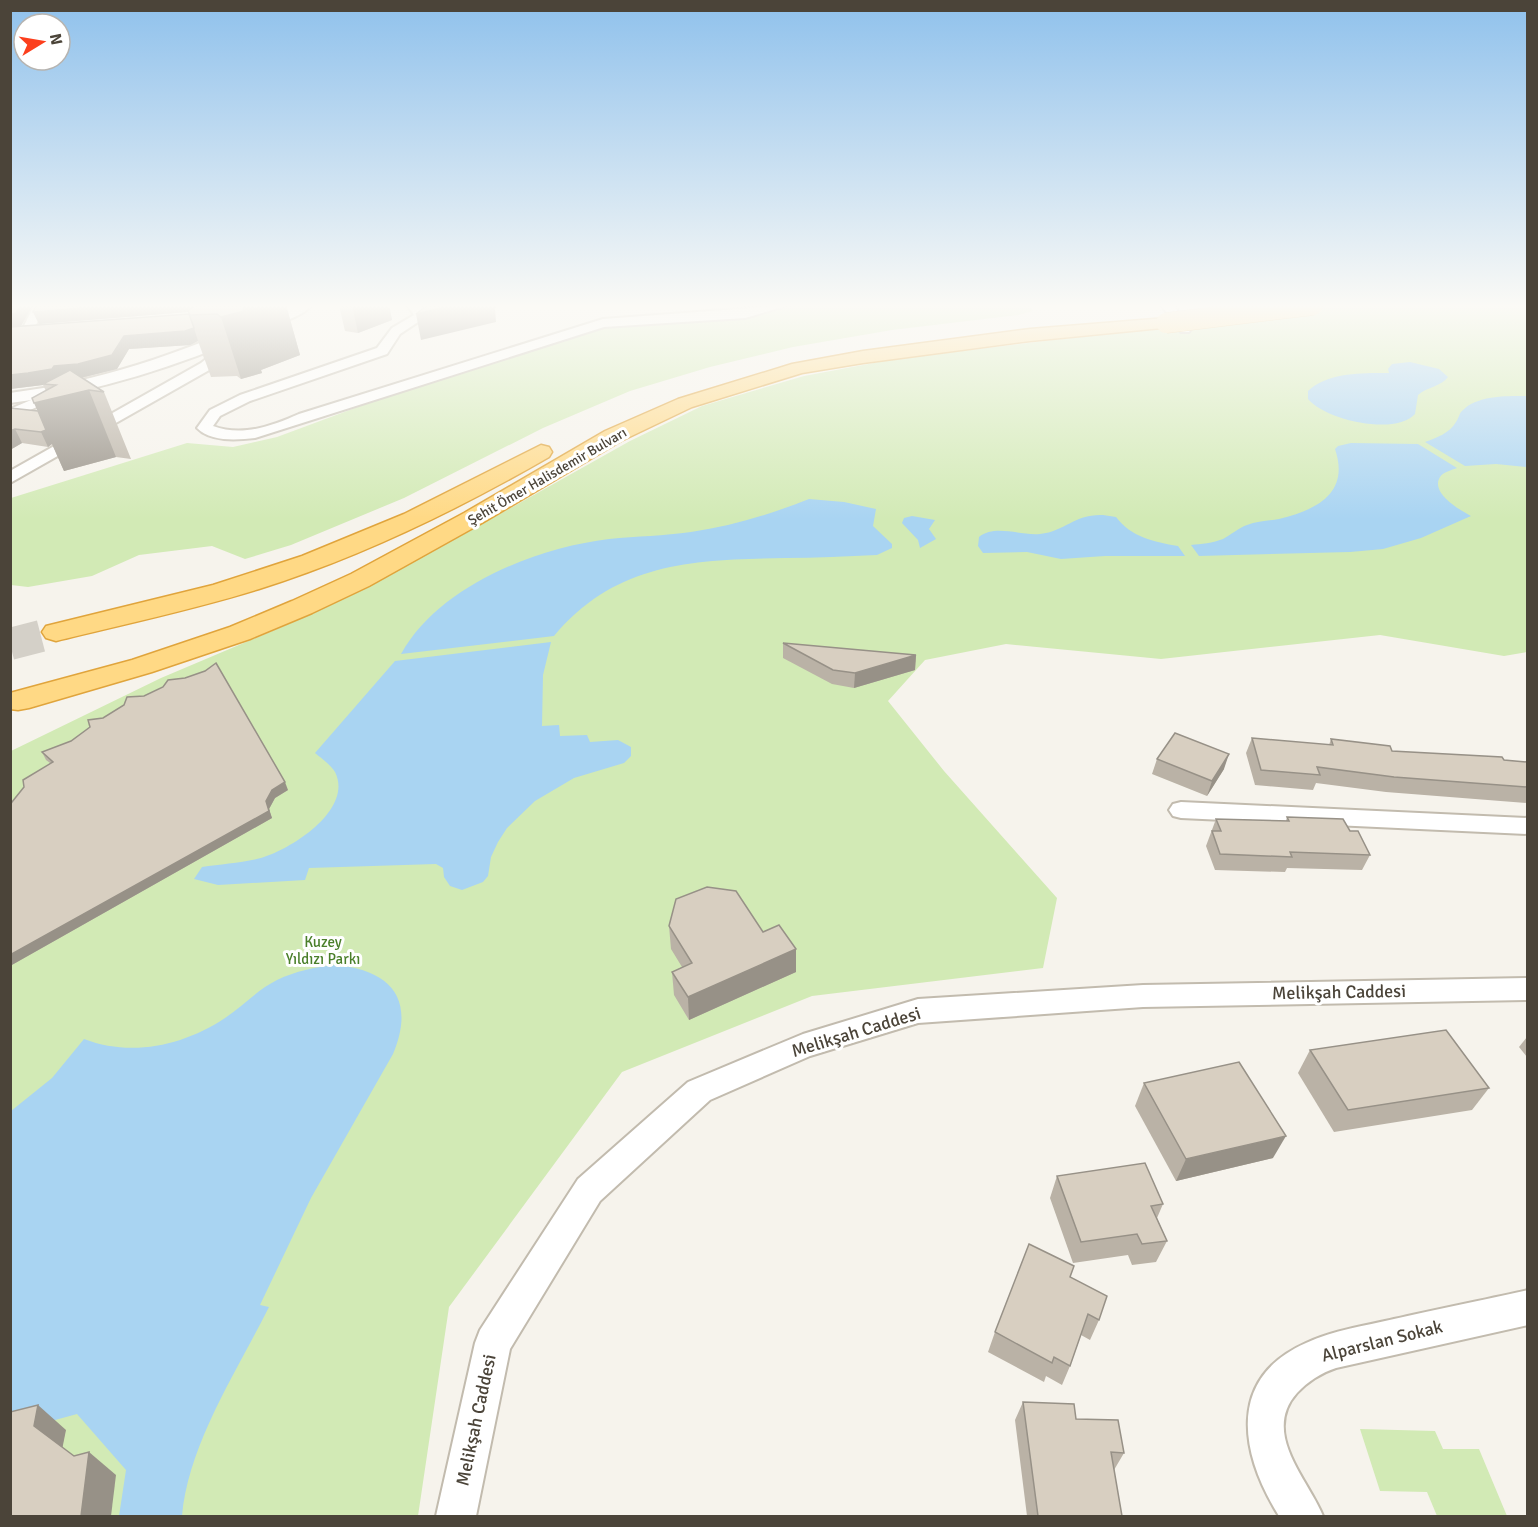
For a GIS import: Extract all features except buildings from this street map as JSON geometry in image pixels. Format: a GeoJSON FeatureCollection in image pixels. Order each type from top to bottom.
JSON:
{"type":"FeatureCollection","features":[{"type":"Feature","properties":{"kind":"highway","name":"Şehit Ömer Halisdemir Bulvarı"},"geometry":{"type":"LineString","coordinates":[[590,424],[715,376]]}},
{"type":"Feature","properties":{"kind":"highway","name":"Şehit Ömer Halisdemir Bulvarı"},"geometry":{"type":"LineString","coordinates":[[18,701],[142,666],[240,633],[302,607],[360,580],[473,518],[613,436],[685,404],[775,376]]}},
{"type":"Feature","properties":{"kind":"highway","name":"Şehit Ömer Halisdemir Bulvarı"},"geometry":{"type":"LineString","coordinates":[[56,632],[275,574],[368,539],[513,468],[561,440]]}},
{"type":"Feature","properties":{"kind":"street"},"geometry":{"type":"LineString","coordinates":[[10,398],[52,395],[125,376]]}},
{"type":"Feature","properties":{"kind":"street"},"geometry":{"type":"LineString","coordinates":[[10,478],[188,376]]}},
{"type":"Feature","properties":{"kind":"street"},"geometry":{"type":"LineString","coordinates":[[308,376],[245,398],[215,413],[204,428],[216,434],[271,432],[304,417],[434,376]]}},
{"type":"Feature","properties":{"kind":"street"},"geometry":{"type":"LineString","coordinates":[[10,415],[52,395]]}},
{"type":"Feature","properties":{"kind":"street"},"geometry":{"type":"LineString","coordinates":[[1181,810],[1527,826]]}},
{"type":"Feature","properties":{"kind":"street","name":"Melikşah Caddesi"},"geometry":{"type":"LineString","coordinates":[[456,1516],[493,1343],[589,1190],[699,1091],[803,1046],[918,1011],[1143,996],[1527,989]]}},
{"type":"Feature","properties":{"kind":"street","name":"Alparslan Sokak"},"geometry":{"type":"LineString","coordinates":[[1303,1516],[1277,1471],[1270,1452],[1266,1410],[1281,1382],[1311,1359],[1362,1344],[1527,1307]]}},
{"type":"Feature","properties":{"kind":"green space"},"geometry":{"type":"Polygon","coordinates":[[[445,376],[679,376],[630,391],[543,428],[404,498],[291,545],[245,559],[212,546],[139,555],[92,576],[28,587],[11,585],[11,498],[187,443],[233,447],[277,437],[445,376]]]}},
{"type":"Feature","properties":{"kind":"green space","name":"Kuzey Yıldızı Parkı"},"geometry":{"type":"Polygon","coordinates":[[[803,376],[1527,376],[1527,652],[1504,656],[1380,635],[1161,659],[1006,644],[925,660],[888,701],[944,771],[1057,898],[1043,968],[812,996],[622,1072],[449,1307],[418,1516],[11,1516],[11,751],[161,678],[284,626],[432,552],[630,441],[702,406],[803,376]]]}},
{"type":"Feature","properties":{"kind":"green space"},"geometry":{"type":"Polygon","coordinates":[[[1360,1429],[1435,1431],[1443,1449],[1479,1449],[1507,1516],[1437,1516],[1427,1492],[1380,1491],[1360,1429]]]}},
{"type":"Feature","properties":{"kind":"water"},"geometry":{"type":"Polygon","coordinates":[[[1336,377],[1448,377],[1418,395],[1415,414],[1406,421],[1377,424],[1344,419],[1317,407],[1308,399],[1308,391],[1325,380],[1336,377]]]}},
{"type":"Feature","properties":{"kind":"water"},"geometry":{"type":"Polygon","coordinates":[[[1527,396],[1527,467],[1496,464],[1465,466],[1425,442],[1450,429],[1462,411],[1477,401],[1494,397],[1527,396]]]}},
{"type":"Feature","properties":{"kind":"water"},"geometry":{"type":"Polygon","coordinates":[[[1351,443],[1418,444],[1457,468],[1441,475],[1438,483],[1439,489],[1448,500],[1471,516],[1421,538],[1383,549],[1199,556],[1191,545],[1219,540],[1247,525],[1293,515],[1317,504],[1334,488],[1338,477],[1335,449],[1351,443]]]}},
{"type":"Feature","properties":{"kind":"water"},"geometry":{"type":"Polygon","coordinates":[[[809,499],[844,502],[876,509],[873,526],[892,544],[892,548],[877,555],[720,560],[659,570],[631,579],[604,592],[578,611],[554,636],[401,654],[418,630],[439,609],[464,590],[491,574],[521,561],[580,544],[609,539],[681,533],[736,523],[809,499]]]}},
{"type":"Feature","properties":{"kind":"water"},"geometry":{"type":"Polygon","coordinates":[[[1103,515],[1116,517],[1122,524],[1144,538],[1178,546],[1185,556],[1105,556],[1061,559],[1027,552],[983,553],[978,546],[979,537],[993,531],[1040,534],[1057,530],[1085,517],[1103,515]]]}},
{"type":"Feature","properties":{"kind":"water"},"geometry":{"type":"Polygon","coordinates":[[[912,516],[935,520],[929,529],[936,539],[920,548],[918,540],[902,523],[904,518],[912,516]]]}},
{"type":"Feature","properties":{"kind":"water"},"geometry":{"type":"Polygon","coordinates":[[[551,642],[543,675],[542,726],[559,725],[560,736],[587,735],[590,742],[618,740],[631,747],[631,756],[624,763],[574,778],[535,801],[507,828],[498,842],[491,857],[488,876],[483,882],[462,890],[450,886],[444,877],[443,868],[436,864],[309,868],[305,880],[218,885],[194,879],[202,867],[246,861],[273,854],[302,837],[328,814],[336,800],[338,786],[333,769],[315,753],[395,661],[551,642]]]}},
{"type":"Feature","properties":{"kind":"water"},"geometry":{"type":"Polygon","coordinates":[[[335,965],[371,973],[394,991],[400,1003],[402,1018],[393,1054],[311,1198],[260,1305],[269,1307],[204,1436],[186,1489],[182,1516],[119,1516],[126,1470],[77,1414],[11,1432],[11,1111],[52,1078],[84,1039],[120,1047],[138,1048],[174,1042],[209,1028],[277,980],[306,970],[335,965]]]}},
{"type":"Feature","properties":{"kind":"tunnel"},"geometry":{"type":"LineString","coordinates":[[10,644],[56,632]]}}]}
